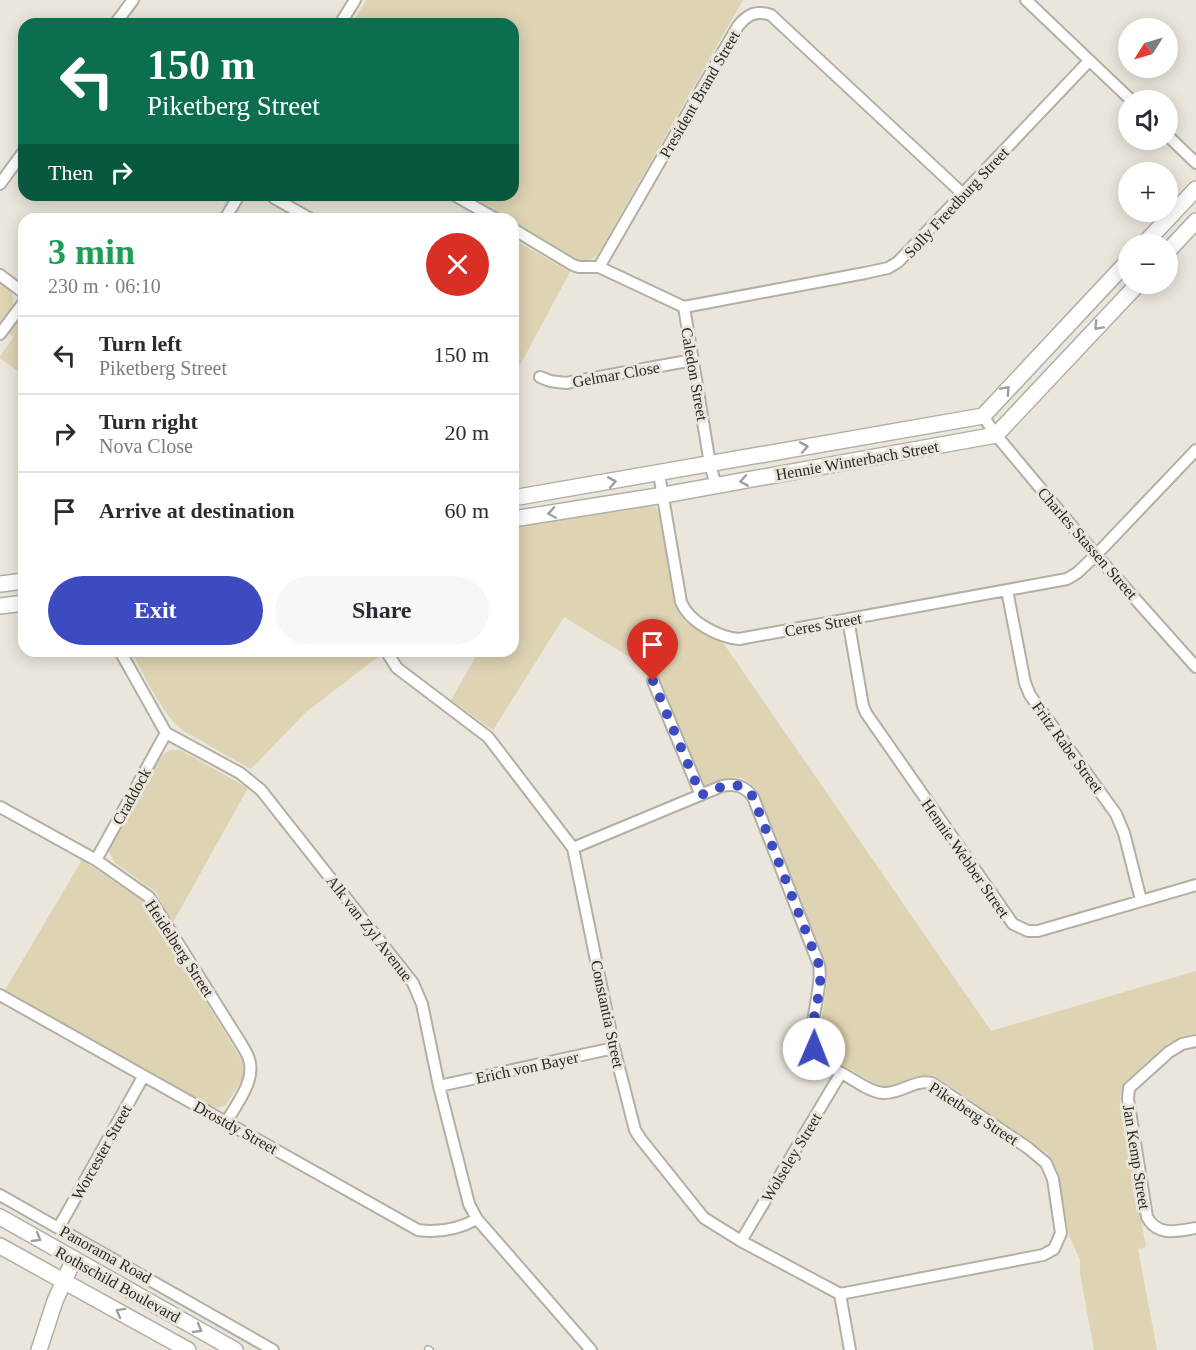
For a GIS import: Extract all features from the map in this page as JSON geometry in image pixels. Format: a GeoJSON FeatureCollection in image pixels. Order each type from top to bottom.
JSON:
{"type":"FeatureCollection","features":[{"type":"Feature","properties":{"kind":"street"},"geometry":{"type":"LineString","coordinates":[[120,18],[133,0]]}},
{"type":"Feature","properties":{"kind":"street"},"geometry":{"type":"LineString","coordinates":[[1026,0],[1120,90]]}},
{"type":"Feature","properties":{"kind":"street"},"geometry":{"type":"LineString","coordinates":[[343,18],[351,1]]}},
{"type":"Feature","properties":{"kind":"street","name":"President Brand Street"},"geometry":{"type":"LineString","coordinates":[[599,267],[738,26],[746,17],[757,12],[771,15],[963,194]]}},
{"type":"Feature","properties":{"kind":"street","name":"Solly Freedburg Street"},"geometry":{"type":"LineString","coordinates":[[684,307],[888,268],[904,257],[1089,60]]}},
{"type":"Feature","properties":{"kind":"street"},"geometry":{"type":"LineString","coordinates":[[1178,146],[1196,164]]}},
{"type":"Feature","properties":{"kind":"street"},"geometry":{"type":"LineString","coordinates":[[0,184],[18,159]]}},
{"type":"Feature","properties":{"kind":"street"},"geometry":{"type":"LineString","coordinates":[[1153,234],[1196,189]]}},
{"type":"Feature","properties":{"kind":"street"},"geometry":{"type":"LineString","coordinates":[[279,201],[300,213]]}},
{"type":"Feature","properties":{"kind":"street"},"geometry":{"type":"LineString","coordinates":[[464,201],[486,213]]}},
{"type":"Feature","properties":{"kind":"street"},"geometry":{"type":"LineString","coordinates":[[1178,240],[1196,221]]}},
{"type":"Feature","properties":{"kind":"street","name":"Caledon Street"},"geometry":{"type":"LineString","coordinates":[[519,233],[573,265],[599,267],[684,307],[710,464],[716,486]]}},
{"type":"Feature","properties":{"kind":"street"},"geometry":{"type":"LineString","coordinates":[[983,416],[1118,272]]}},
{"type":"Feature","properties":{"kind":"street"},"geometry":{"type":"LineString","coordinates":[[0,275],[18,288]]}},
{"type":"Feature","properties":{"kind":"street"},"geometry":{"type":"LineString","coordinates":[[996,435],[1129,294]]}},
{"type":"Feature","properties":{"kind":"street"},"geometry":{"type":"LineString","coordinates":[[0,334],[18,310]]}},
{"type":"Feature","properties":{"kind":"street","name":"Gelmar Close"},"geometry":{"type":"LineString","coordinates":[[540,376],[550,381],[566,383],[693,360]]}},
{"type":"Feature","properties":{"kind":"street","name":"Charles Stassen Street"},"geometry":{"type":"LineString","coordinates":[[983,416],[996,435],[1096,555],[1196,667]]}},
{"type":"Feature","properties":{"kind":"street","name":"Hennie Winterbach Street"},"geometry":{"type":"LineString","coordinates":[[519,497],[983,416]]}},
{"type":"Feature","properties":{"kind":"street","name":"Hennie Winterbach Street"},"geometry":{"type":"LineString","coordinates":[[519,518],[716,486],[996,435]]}},
{"type":"Feature","properties":{"kind":"street","name":"Ceres Street"},"geometry":{"type":"LineString","coordinates":[[659,474],[681,602],[685,611],[721,635],[739,639],[1067,579],[1096,555],[1196,450]]}},
{"type":"Feature","properties":{"kind":"street"},"geometry":{"type":"LineString","coordinates":[[0,584],[18,581]]}},
{"type":"Feature","properties":{"kind":"street","name":"Fritz Rabe Street"},"geometry":{"type":"LineString","coordinates":[[1007,590],[1025,683],[1030,695],[1116,814],[1124,833],[1141,900]]}},
{"type":"Feature","properties":{"kind":"street"},"geometry":{"type":"LineString","coordinates":[[0,606],[18,604]]}},
{"type":"Feature","properties":{"kind":"street","name":"Hennie Webber Street"},"geometry":{"type":"LineString","coordinates":[[848,619],[866,713],[1013,924],[1028,931],[1038,931],[1196,885]]}},
{"type":"Feature","properties":{"kind":"street"},"geometry":{"type":"LineString","coordinates":[[123,657],[166,733]]}},
{"type":"Feature","properties":{"kind":"street","name":"Constantia Street"},"geometry":{"type":"LineString","coordinates":[[390,657],[397,668],[488,737],[573,848],[614,1048],[635,1130],[640,1138],[704,1218],[741,1241],[840,1294]]}},
{"type":"Feature","properties":{"kind":"street"},"geometry":{"type":"LineString","coordinates":[[653,681],[701,795]]}},
{"type":"Feature","properties":{"kind":"street","name":"Craddock"},"geometry":{"type":"LineString","coordinates":[[96,860],[166,733]]}},
{"type":"Feature","properties":{"kind":"street","name":"Alk van Zyl Avenue"},"geometry":{"type":"LineString","coordinates":[[166,733],[252,781],[396,961],[419,994],[464,1191],[477,1219],[591,1350]]}},
{"type":"Feature","properties":{"kind":"street","name":"Piketberg Street"},"geometry":{"type":"LineString","coordinates":[[573,848],[732,784],[745,788],[753,797],[819,965],[821,979],[812,1032],[814,1049],[823,1062],[881,1093],[894,1092],[918,1082],[932,1083],[1041,1157],[1053,1179],[1061,1233],[1054,1249],[1043,1255],[840,1294]]}},
{"type":"Feature","properties":{"kind":"street","name":"Heidelberg Street"},"geometry":{"type":"LineString","coordinates":[[0,807],[96,860],[149,897],[249,1060],[251,1073],[227,1121]]}},
{"type":"Feature","properties":{"kind":"street","name":"Drostdy Street"},"geometry":{"type":"LineString","coordinates":[[0,995],[418,1230],[450,1230],[465,1226],[477,1219]]}},
{"type":"Feature","properties":{"kind":"street","name":"Jan Kemp Street"},"geometry":{"type":"LineString","coordinates":[[1196,1041],[1182,1044],[1169,1052],[1129,1088],[1128,1099],[1147,1217],[1154,1227],[1166,1232],[1196,1228]]}},
{"type":"Feature","properties":{"kind":"street","name":"Erich von Bayer"},"geometry":{"type":"LineString","coordinates":[[439,1086],[614,1048]]}},
{"type":"Feature","properties":{"kind":"street","name":"Wolseley Street"},"geometry":{"type":"LineString","coordinates":[[741,1241],[841,1073]]}},
{"type":"Feature","properties":{"kind":"street","name":"Worcester Street"},"geometry":{"type":"LineString","coordinates":[[59,1227],[143,1077]]}},
{"type":"Feature","properties":{"kind":"street","name":"Panorama Road"},"geometry":{"type":"LineString","coordinates":[[0,1195],[273,1350]]}},
{"type":"Feature","properties":{"kind":"street","name":"Rothschild Boulevard"},"geometry":{"type":"LineString","coordinates":[[0,1217],[236,1350]]}},
{"type":"Feature","properties":{"kind":"street","name":"Rothschild Boulevard"},"geometry":{"type":"LineString","coordinates":[[0,1246],[188,1350]]}},
{"type":"Feature","properties":{"kind":"street"},"geometry":{"type":"LineString","coordinates":[[39,1350],[62,1281],[74,1259]]}},
{"type":"Feature","properties":{"kind":"street"},"geometry":{"type":"LineString","coordinates":[[840,1294],[850,1350]]}},
{"type":"Feature","properties":{"kind":"shaded area"},"geometry":{"type":"Polygon","coordinates":[[[366,0],[743,0],[598,254],[585,261],[576,259],[519,226],[519,213],[496,213],[476,201],[519,201],[519,18],[356,18],[366,0]]]}},
{"type":"Feature","properties":{"kind":"shaded area"},"geometry":{"type":"Polygon","coordinates":[[[519,242],[570,272],[519,367],[519,242]]]}},
{"type":"Feature","properties":{"kind":"shaded area"},"geometry":{"type":"Polygon","coordinates":[[[0,282],[11,292],[13,302],[0,324],[0,282]]]}},
{"type":"Feature","properties":{"kind":"shaded area"},"geometry":{"type":"Polygon","coordinates":[[[18,322],[18,372],[0,358],[14,337],[9,334],[18,322]]]}},
{"type":"Feature","properties":{"kind":"shaded area"},"geometry":{"type":"Polygon","coordinates":[[[647,504],[655,507],[660,514],[677,611],[685,622],[724,644],[991,1031],[1196,971],[1196,1035],[1170,1042],[1126,1081],[1121,1091],[1120,1102],[1146,1247],[1138,1249],[1157,1350],[1094,1350],[1080,1273],[1080,1260],[1069,1235],[1057,1170],[1047,1153],[935,1076],[913,1077],[887,1086],[880,1086],[826,1056],[820,1049],[818,1040],[827,984],[826,965],[759,794],[753,786],[741,778],[728,778],[705,786],[702,783],[659,680],[651,670],[564,617],[493,730],[451,700],[476,657],[519,657],[519,526],[647,504]]]}},
{"type":"Feature","properties":{"kind":"shaded area"},"geometry":{"type":"Polygon","coordinates":[[[134,657],[378,657],[306,712],[251,769],[182,730],[166,713],[134,657]]]}},
{"type":"Feature","properties":{"kind":"shaded area"},"geometry":{"type":"Polygon","coordinates":[[[170,750],[180,750],[248,788],[172,924],[156,892],[114,862],[109,850],[161,756],[170,750]]]}},
{"type":"Feature","properties":{"kind":"shaded area"},"geometry":{"type":"Polygon","coordinates":[[[82,860],[143,901],[243,1062],[245,1075],[225,1106],[213,1108],[5,990],[82,860]]]}},
{"type":"Feature","properties":{"kind":"route"},"geometry":{"type":"LineString","coordinates":[[653,681],[701,795],[732,784],[745,788],[753,797],[819,965],[821,979],[812,1032],[814,1049]]}}]}
